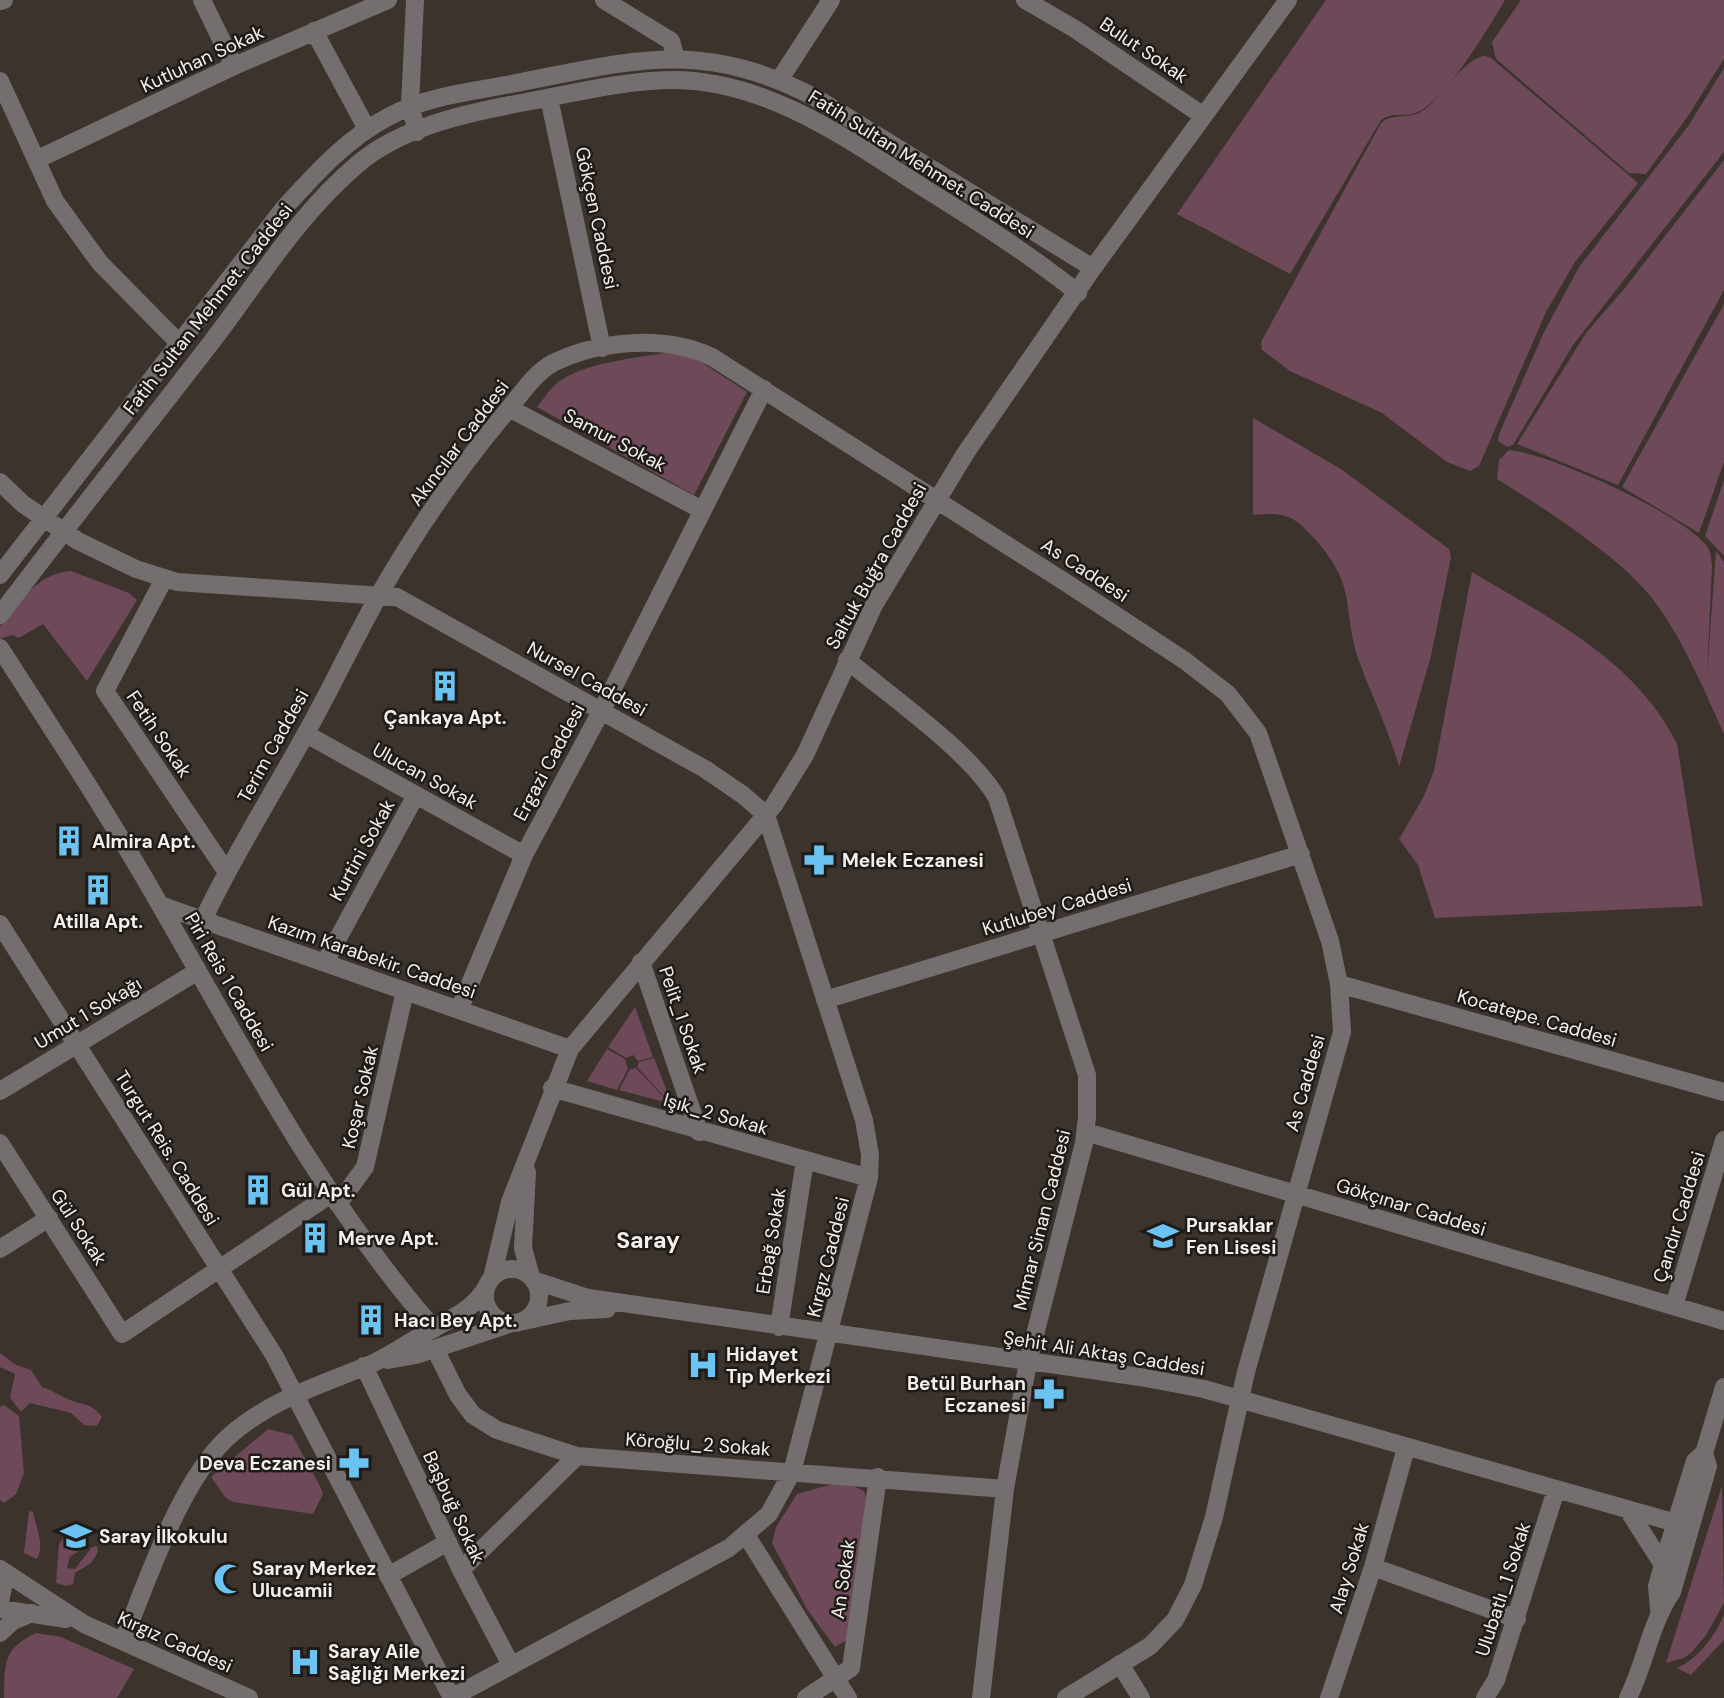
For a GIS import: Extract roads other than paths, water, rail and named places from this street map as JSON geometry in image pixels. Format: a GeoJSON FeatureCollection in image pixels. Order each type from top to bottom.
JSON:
{"type":"FeatureCollection","features":[{"type":"Feature","properties":{"kind":"street"},"geometry":{"type":"LineString","coordinates":[[202,0],[234,66]]}},
{"type":"Feature","properties":{"kind":"street","name":"Kutluhan Sokak"},"geometry":{"type":"LineString","coordinates":[[36,160],[234,66],[388,0]]}},
{"type":"Feature","properties":{"kind":"street"},"geometry":{"type":"LineString","coordinates":[[415,0],[410,105],[416,132]]}},
{"type":"Feature","properties":{"kind":"street"},"geometry":{"type":"LineString","coordinates":[[604,0],[671,41],[676,59]]}},
{"type":"Feature","properties":{"kind":"street"},"geometry":{"type":"LineString","coordinates":[[780,79],[831,0]]}},
{"type":"Feature","properties":{"kind":"street","name":"Bulut Sokak"},"geometry":{"type":"LineString","coordinates":[[1025,0],[1075,29],[1202,115]]}},
{"type":"Feature","properties":{"kind":"street","name":"Saltuk Buğra Caddesi"},"geometry":{"type":"LineString","coordinates":[[489,1282],[510,1202],[527,1162],[552,1088],[570,1049],[766,815],[805,755],[874,605],[936,500],[1093,268],[1288,0]]}},
{"type":"Feature","properties":{"kind":"street"},"geometry":{"type":"LineString","coordinates":[[314,31],[367,129]]}},
{"type":"Feature","properties":{"kind":"street","name":"Fatih Sultan Mehmet. Caddesi"},"geometry":{"type":"LineString","coordinates":[[0,615],[53,525],[179,342],[284,208],[331,158],[367,129],[410,105],[602,65],[697,58],[747,67],[780,79],[816,98],[1093,268]]}},
{"type":"Feature","properties":{"kind":"street","name":"Fatih Sultan Mehmet. Caddesi"},"geometry":{"type":"LineString","coordinates":[[0,575],[53,525],[208,346],[275,252],[314,206],[359,163],[380,148],[416,132],[497,107],[647,82],[678,80],[740,90],[784,105],[885,163],[985,226],[1078,293]]}},
{"type":"Feature","properties":{"kind":"street"},"geometry":{"type":"LineString","coordinates":[[0,81],[55,201],[100,263],[179,342]]}},
{"type":"Feature","properties":{"kind":"street","name":"Gökçen Caddesi"},"geometry":{"type":"LineString","coordinates":[[549,98],[602,348]]}},
{"type":"Feature","properties":{"kind":"street","name":"Akıncılar Caddesi"},"geometry":{"type":"LineString","coordinates":[[380,594],[458,475],[535,377],[552,364],[602,348],[638,343],[695,349],[764,389],[936,500]]}},
{"type":"Feature","properties":{"kind":"street","name":"Ergazi Caddesi"},"geometry":{"type":"LineString","coordinates":[[459,1010],[524,855],[601,711],[764,389]]}},
{"type":"Feature","properties":{"kind":"street","name":"Samur Sokak"},"geometry":{"type":"LineString","coordinates":[[509,408],[702,510]]}},
{"type":"Feature","properties":{"kind":"street"},"geometry":{"type":"LineString","coordinates":[[0,482],[53,525],[104,554],[164,579],[380,594]]}},
{"type":"Feature","properties":{"kind":"street","name":"As Caddesi"},"geometry":{"type":"LineString","coordinates":[[936,500],[1184,660],[1228,694],[1258,733],[1331,941],[1339,984],[1342,1032],[1240,1398],[1214,1517],[1193,1585],[1175,1620],[1150,1646],[1066,1698]]}},
{"type":"Feature","properties":{"kind":"street","name":"Fetih Sokak"},"geometry":{"type":"LineString","coordinates":[[164,579],[105,691],[226,871]]}},
{"type":"Feature","properties":{"kind":"street","name":"Nursel Caddesi"},"geometry":{"type":"LineString","coordinates":[[380,594],[397,597],[705,769],[766,815]]}},
{"type":"Feature","properties":{"kind":"street","name":"Terim Caddesi"},"geometry":{"type":"LineString","coordinates":[[203,920],[226,871],[306,734],[380,594]]}},
{"type":"Feature","properties":{"kind":"street","name":"Piri Reis 1 Caddesi"},"geometry":{"type":"LineString","coordinates":[[0,648],[160,905],[335,1199],[398,1286],[434,1329]]}},
{"type":"Feature","properties":{"kind":"street","name":"Mimar Sinan Caddesi"},"geometry":{"type":"LineString","coordinates":[[847,660],[969,762],[988,782],[997,798],[1087,1075],[1086,1132],[1027,1362],[1005,1489],[981,1698]]}},
{"type":"Feature","properties":{"kind":"street","name":"Ulucan Sokak"},"geometry":{"type":"LineString","coordinates":[[306,734],[524,855]]}},
{"type":"Feature","properties":{"kind":"street","name":"Kurtini Sokak"},"geometry":{"type":"LineString","coordinates":[[325,962],[416,795]]}},
{"type":"Feature","properties":{"kind":"street","name":"Kırgız Caddesi"},"geometry":{"type":"LineString","coordinates":[[452,1698],[510,1664],[689,1572],[746,1535],[769,1514],[792,1472],[869,1178],[868,1135],[766,815]]}},
{"type":"Feature","properties":{"kind":"street","name":"Kutlubey Caddesi"},"geometry":{"type":"LineString","coordinates":[[825,1000],[1300,854]]}},
{"type":"Feature","properties":{"kind":"street","name":"Kazım Karabekir. Caddesi"},"geometry":{"type":"LineString","coordinates":[[160,905],[570,1049]]}},
{"type":"Feature","properties":{"kind":"street","name":"Turgut Reis. Caddesi"},"geometry":{"type":"LineString","coordinates":[[0,924],[274,1356],[452,1698]]}},
{"type":"Feature","properties":{"kind":"street","name":"Pelit_1 Sokak"},"geometry":{"type":"LineString","coordinates":[[641,962],[699,1132]]}},
{"type":"Feature","properties":{"kind":"street","name":"Umut 1 Sokağı"},"geometry":{"type":"LineString","coordinates":[[0,1091],[198,971]]}},
{"type":"Feature","properties":{"kind":"street","name":"Kocatepe. Caddesi"},"geometry":{"type":"LineString","coordinates":[[1339,984],[1724,1092]]}},
{"type":"Feature","properties":{"kind":"street","name":"Koşar Sokak"},"geometry":{"type":"LineString","coordinates":[[122,1334],[218,1270],[335,1199],[365,1167],[405,990]]}},
{"type":"Feature","properties":{"kind":"street","name":"Işık_2 Sokak"},"geometry":{"type":"LineString","coordinates":[[552,1088],[699,1132],[869,1178]]}},
{"type":"Feature","properties":{"kind":"street","name":"Gökçınar Caddesi"},"geometry":{"type":"LineString","coordinates":[[1086,1132],[1724,1321]]}},
{"type":"Feature","properties":{"kind":"street","name":"Çandır Caddesi"},"geometry":{"type":"LineString","coordinates":[[1674,1307],[1724,1140]]}},
{"type":"Feature","properties":{"kind":"street","name":"Gül Sokak"},"geometry":{"type":"LineString","coordinates":[[0,1143],[122,1334]]}},
{"type":"Feature","properties":{"kind":"street","name":"Erbağ Sokak"},"geometry":{"type":"LineString","coordinates":[[779,1327],[805,1160]]}},
{"type":"Feature","properties":{"kind":"street","name":"Saltuk Buğra Caddesi"},"geometry":{"type":"LineString","coordinates":[[527,1162],[523,1248],[532,1279]]}},
{"type":"Feature","properties":{"kind":"street"},"geometry":{"type":"LineString","coordinates":[[0,1249],[49,1218]]}},
{"type":"Feature","properties":{"kind":"street","name":"Şehit Ali Aktaş Caddesi"},"geometry":{"type":"LineString","coordinates":[[123,1641],[165,1542],[205,1464],[239,1429],[295,1395],[368,1365],[434,1329],[470,1306],[489,1282],[507,1270],[524,1272],[532,1279],[588,1298],[830,1335],[1172,1382],[1240,1398],[1406,1448],[1683,1525]]}},
{"type":"Feature","properties":{"kind":"street"},"geometry":{"type":"LineString","coordinates":[[489,1282],[486,1303],[489,1311],[500,1320],[518,1322],[537,1307],[539,1293],[532,1279]]}},
{"type":"Feature","properties":{"kind":"street","name":"Şehit Ali Aktaş Caddesi"},"geometry":{"type":"LineString","coordinates":[[368,1365],[435,1349],[518,1322],[595,1309],[663,1310]]}},
{"type":"Feature","properties":{"kind":"street","name":"Köroğlu_2 Sokak"},"geometry":{"type":"LineString","coordinates":[[435,1349],[458,1395],[473,1415],[497,1430],[577,1456],[878,1477],[1005,1489]]}},
{"type":"Feature","properties":{"kind":"street","name":"Başbuğ Sokak"},"geometry":{"type":"LineString","coordinates":[[368,1365],[461,1570],[510,1664]]}},
{"type":"Feature","properties":{"kind":"street"},"geometry":{"type":"LineString","coordinates":[[1660,1610],[1657,1586],[1663,1565],[1708,1466],[1724,1387]]}},
{"type":"Feature","properties":{"kind":"street","name":"Alay Sokak"},"geometry":{"type":"LineString","coordinates":[[1329,1698],[1373,1567],[1406,1448]]}},
{"type":"Feature","properties":{"kind":"street"},"geometry":{"type":"LineString","coordinates":[[461,1570],[577,1456]]}},
{"type":"Feature","properties":{"kind":"street","name":"An Sokak"},"geometry":{"type":"LineString","coordinates":[[837,1680],[851,1668],[878,1477]]}},
{"type":"Feature","properties":{"kind":"street","name":"Ulubatlı_1 Sokak"},"geometry":{"type":"LineString","coordinates":[[1485,1698],[1496,1680],[1517,1619],[1556,1490]]}},
{"type":"Feature","properties":{"kind":"street"},"geometry":{"type":"LineString","coordinates":[[1628,1510],[1663,1565]]}},
{"type":"Feature","properties":{"kind":"street"},"geometry":{"type":"LineString","coordinates":[[1628,1698],[1640,1674],[1660,1610],[1672,1592],[1683,1525]]}},
{"type":"Feature","properties":{"kind":"street"},"geometry":{"type":"LineString","coordinates":[[746,1535],[848,1698]]}},
{"type":"Feature","properties":{"kind":"street"},"geometry":{"type":"LineString","coordinates":[[388,1576],[448,1542]]}},
{"type":"Feature","properties":{"kind":"street"},"geometry":{"type":"LineString","coordinates":[[1373,1567],[1517,1619]]}},
{"type":"Feature","properties":{"kind":"street"},"geometry":{"type":"LineString","coordinates":[[0,1571],[3,1587],[0,1602]]}},
{"type":"Feature","properties":{"kind":"street","name":"Kırgız Caddesi"},"geometry":{"type":"LineString","coordinates":[[0,1571],[84,1623],[249,1698]]}},
{"type":"Feature","properties":{"kind":"street","name":"Kırgız Caddesi"},"geometry":{"type":"LineString","coordinates":[[0,1609],[33,1612],[84,1623]]}},
{"type":"Feature","properties":{"kind":"street"},"geometry":{"type":"LineString","coordinates":[[0,1633],[19,1617],[33,1612]]}},
{"type":"Feature","properties":{"kind":"street"},"geometry":{"type":"LineString","coordinates":[[1120,1664],[1141,1698]]}},
{"type":"Feature","properties":{"kind":"street"},"geometry":{"type":"LineString","coordinates":[[1640,1674],[1640,1698]]}},
{"type":"Feature","properties":{"kind":"street"},"geometry":{"type":"LineString","coordinates":[[806,1698],[837,1680]]}},
{"type":"Feature","properties":{"kind":"place","name":"Çankaya Apt."},"geometry":{"type":"Point","coordinates":[445,686]}},
{"type":"Feature","properties":{"kind":"place","name":"Almira Apt."},"geometry":{"type":"Point","coordinates":[69,841]}},
{"type":"Feature","properties":{"kind":"place","name":"Melek Eczanesi"},"geometry":{"type":"Point","coordinates":[819,860]}},
{"type":"Feature","properties":{"kind":"place","name":"Atilla Apt."},"geometry":{"type":"Point","coordinates":[98,890]}},
{"type":"Feature","properties":{"kind":"place","name":"Gül Apt."},"geometry":{"type":"Point","coordinates":[258,1190]}},
{"type":"Feature","properties":{"kind":"place","name":"Pursaklar Fen Lisesi"},"geometry":{"type":"Point","coordinates":[1163,1236]}},
{"type":"Feature","properties":{"kind":"place","name":"Merve Apt."},"geometry":{"type":"Point","coordinates":[315,1238]}},
{"type":"Feature","properties":{"kind":"place","name":"Hacı Bey Apt."},"geometry":{"type":"Point","coordinates":[371,1320]}},
{"type":"Feature","properties":{"kind":"place","name":"Hidayet Tıp Merkezi"},"geometry":{"type":"Point","coordinates":[703,1365]}},
{"type":"Feature","properties":{"kind":"place","name":"Betül Burhan Eczanesi"},"geometry":{"type":"Point","coordinates":[1049,1394]}},
{"type":"Feature","properties":{"kind":"place","name":"Deva Eczanesi"},"geometry":{"type":"Point","coordinates":[354,1463]}},
{"type":"Feature","properties":{"kind":"place","name":"Saray İlkokulu"},"geometry":{"type":"Point","coordinates":[76,1536]}},
{"type":"Feature","properties":{"kind":"place","name":"Saray Merkez Ulucamii"},"geometry":{"type":"Point","coordinates":[229,1579]}},
{"type":"Feature","properties":{"kind":"place","name":"Saray Aile Sağlığı Merkezi"},"geometry":{"type":"Point","coordinates":[305,1662]}},
{"type":"Feature","properties":{"kind":"district","name":"Saray"},"geometry":{"type":"Point","coordinates":[648,1240]}}]}
